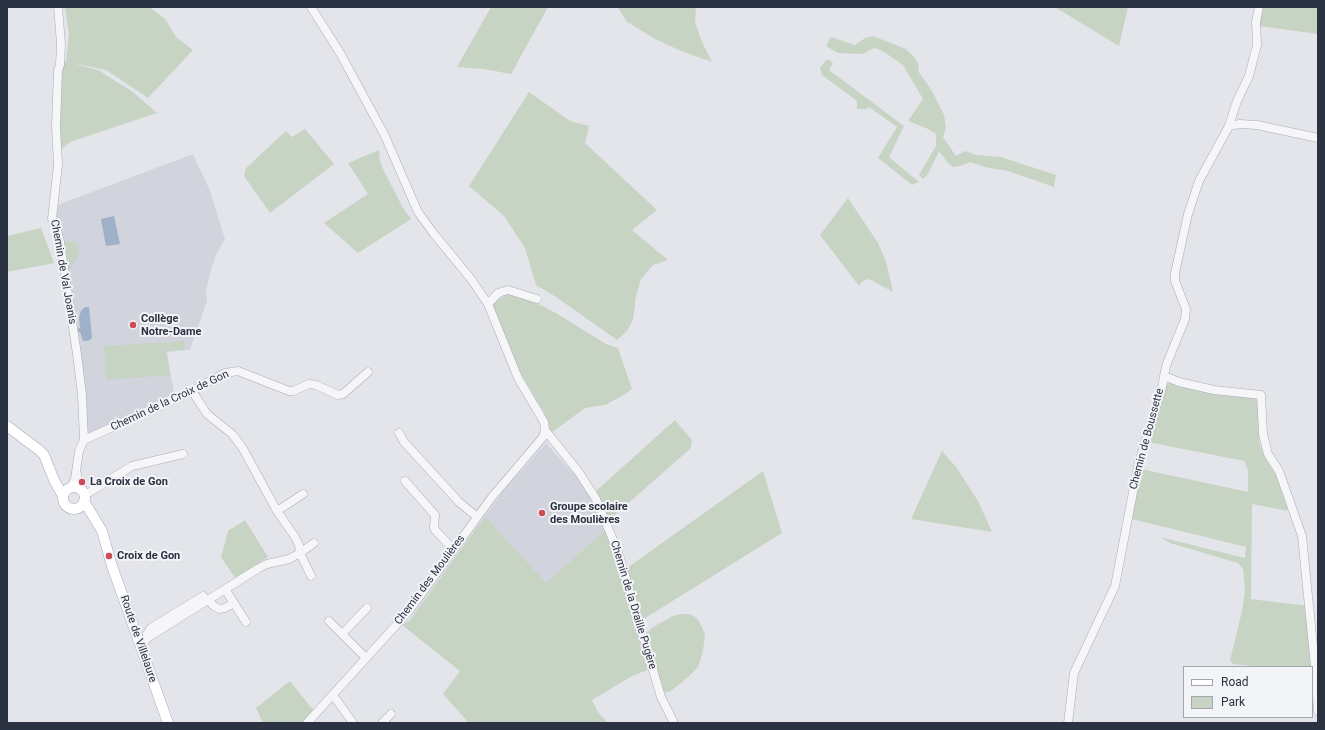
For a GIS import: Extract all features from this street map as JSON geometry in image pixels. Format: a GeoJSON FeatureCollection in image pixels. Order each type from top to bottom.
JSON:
{"type":"FeatureCollection","features":[{"type":"Feature","properties":{"kind":"main road"},"geometry":{"type":"LineString","coordinates":[[7,426],[39,450],[44,456],[67,506],[74,508],[80,506],[80,492],[65,491],[63,496]]}},
{"type":"Feature","properties":{"kind":"main road","name":"Route de Villelaure"},"geometry":{"type":"LineString","coordinates":[[52,476],[66,486],[80,492],[102,531],[109,556]]}},
{"type":"Feature","properties":{"kind":"main road","name":"Route de Villelaure"},"geometry":{"type":"LineString","coordinates":[[74,508],[92,523],[102,540],[146,634],[141,646],[168,723]]}},
{"type":"Feature","properties":{"kind":"street","name":"Chemin de Val Joanis"},"geometry":{"type":"LineString","coordinates":[[58,7],[61,44],[60,65],[58,70],[56,126],[58,164],[52,219],[60,242],[75,339],[82,395],[84,440]]}},
{"type":"Feature","properties":{"kind":"street","name":"Chemin de la Draille Pugère"},"geometry":{"type":"LineString","coordinates":[[311,7],[340,53],[384,134],[418,212],[434,234],[472,279],[488,304],[518,378],[544,422],[545,430],[578,471],[596,499],[618,552],[661,697],[674,723]]}},
{"type":"Feature","properties":{"kind":"street"},"geometry":{"type":"LineString","coordinates":[[1164,376],[1169,358],[1185,318],[1186,309],[1176,281],[1175,273],[1188,214],[1199,181],[1229,126],[1237,101],[1249,76],[1257,45],[1256,22],[1259,7]]}},
{"type":"Feature","properties":{"kind":"street"},"geometry":{"type":"LineString","coordinates":[[1229,126],[1240,124],[1257,125],[1318,138]]}},
{"type":"Feature","properties":{"kind":"street"},"geometry":{"type":"LineString","coordinates":[[488,304],[498,293],[508,290],[537,299]]}},
{"type":"Feature","properties":{"kind":"street","name":"Chemin de la Croix de Gon"},"geometry":{"type":"LineString","coordinates":[[84,440],[192,392],[225,373],[238,370],[293,391],[309,384],[316,385],[338,395],[343,394],[368,372]]}},
{"type":"Feature","properties":{"kind":"street","name":"Chemin de Boussette"},"geometry":{"type":"LineString","coordinates":[[1068,723],[1074,673],[1115,586],[1138,466],[1164,376],[1179,382],[1214,390],[1261,395],[1263,434],[1268,454],[1279,471],[1302,536],[1316,666],[1318,711]]}},
{"type":"Feature","properties":{"kind":"street"},"geometry":{"type":"LineString","coordinates":[[192,392],[207,414],[232,434],[242,447],[277,511],[295,537],[299,545],[300,553],[311,576]]}},
{"type":"Feature","properties":{"kind":"street","name":"Chemin des Moulières"},"geometry":{"type":"LineString","coordinates":[[307,723],[409,611],[492,496],[544,437],[545,430]]}},
{"type":"Feature","properties":{"kind":"street"},"geometry":{"type":"LineString","coordinates":[[399,433],[404,442],[459,502],[477,517]]}},
{"type":"Feature","properties":{"kind":"street"},"geometry":{"type":"LineString","coordinates":[[84,440],[80,451],[77,469],[80,492],[132,466],[183,454]]}},
{"type":"Feature","properties":{"kind":"street"},"geometry":{"type":"LineString","coordinates":[[405,481],[435,515],[435,530],[454,550]]}},
{"type":"Feature","properties":{"kind":"street"},"geometry":{"type":"LineString","coordinates":[[277,511],[303,494]]}},
{"type":"Feature","properties":{"kind":"street"},"geometry":{"type":"LineString","coordinates":[[141,646],[148,638],[146,634],[206,598],[225,589],[267,564],[289,559],[314,543]]}},
{"type":"Feature","properties":{"kind":"street"},"geometry":{"type":"LineString","coordinates":[[225,589],[246,622]]}},
{"type":"Feature","properties":{"kind":"street"},"geometry":{"type":"LineString","coordinates":[[206,598],[219,609],[225,608],[234,603]]}},
{"type":"Feature","properties":{"kind":"street"},"geometry":{"type":"LineString","coordinates":[[342,634],[367,608]]}},
{"type":"Feature","properties":{"kind":"street"},"geometry":{"type":"LineString","coordinates":[[329,621],[366,658]]}},
{"type":"Feature","properties":{"kind":"street"},"geometry":{"type":"LineString","coordinates":[[333,695],[353,723]]}},
{"type":"Feature","properties":{"kind":"street"},"geometry":{"type":"LineString","coordinates":[[382,723],[391,714]]}},
{"type":"Feature","properties":{"kind":"shaded area"},"geometry":{"type":"Polygon","coordinates":[[[193,154],[210,191],[225,239],[216,255],[210,273],[206,290],[207,301],[190,350],[167,352],[174,393],[129,418],[84,436],[77,365],[54,221],[55,206],[193,154]]]}},
{"type":"Feature","properties":{"kind":"shaded area","name":"Groupe scolaire des Moulières"},"geometry":{"type":"Polygon","coordinates":[[[546,443],[585,486],[605,530],[546,584],[485,516],[503,491],[546,443]]]}},
{"type":"Feature","properties":{"kind":"green space"},"geometry":{"type":"Polygon","coordinates":[[[65,7],[150,7],[165,19],[176,37],[193,50],[148,98],[106,70],[72,63],[98,70],[133,92],[157,113],[70,142],[59,151],[60,69],[64,62],[66,62],[69,34],[65,7]]]}},
{"type":"Feature","properties":{"kind":"green space"},"geometry":{"type":"Polygon","coordinates":[[[491,7],[548,7],[511,74],[483,69],[457,67],[491,7]]]}},
{"type":"Feature","properties":{"kind":"green space"},"geometry":{"type":"Polygon","coordinates":[[[616,7],[696,7],[695,22],[701,40],[712,62],[681,51],[655,39],[627,22],[619,9],[616,7]]]}},
{"type":"Feature","properties":{"kind":"green space"},"geometry":{"type":"Polygon","coordinates":[[[1054,7],[1128,7],[1119,46],[1058,9],[1054,7]]]}},
{"type":"Feature","properties":{"kind":"green space"},"geometry":{"type":"Polygon","coordinates":[[[1261,7],[1318,7],[1318,34],[1259,26],[1261,7]]]}},
{"type":"Feature","properties":{"kind":"green space"},"geometry":{"type":"Polygon","coordinates":[[[873,36],[906,49],[915,58],[919,66],[918,71],[932,91],[944,115],[946,127],[943,137],[956,156],[965,151],[976,155],[1001,157],[1056,175],[1054,187],[1008,171],[985,167],[970,162],[953,167],[939,151],[928,174],[923,179],[919,175],[936,146],[936,134],[908,121],[923,99],[903,65],[884,52],[875,48],[863,54],[838,53],[826,46],[831,37],[855,45],[865,38],[873,36]]]}},
{"type":"Feature","properties":{"kind":"green space"},"geometry":{"type":"Polygon","coordinates":[[[827,59],[833,63],[829,70],[904,126],[889,157],[919,182],[912,185],[878,158],[897,127],[869,107],[866,109],[857,109],[857,101],[822,75],[820,68],[827,59]]]}},
{"type":"Feature","properties":{"kind":"green space"},"geometry":{"type":"Polygon","coordinates":[[[529,92],[570,121],[589,126],[585,143],[657,210],[632,230],[668,260],[653,265],[641,279],[636,296],[633,320],[627,331],[617,340],[556,297],[536,285],[525,248],[504,216],[469,186],[529,92]]]}},
{"type":"Feature","properties":{"kind":"green space"},"geometry":{"type":"Polygon","coordinates":[[[305,129],[334,164],[270,213],[244,176],[246,168],[286,131],[292,137],[305,129]]]}},
{"type":"Feature","properties":{"kind":"green space"},"geometry":{"type":"Polygon","coordinates":[[[379,150],[380,161],[384,171],[403,208],[411,219],[358,253],[324,223],[368,194],[348,163],[379,150]]]}},
{"type":"Feature","properties":{"kind":"green space"},"geometry":{"type":"Polygon","coordinates":[[[848,198],[878,243],[886,261],[893,292],[869,279],[863,281],[859,286],[820,235],[848,198]]]}},
{"type":"Feature","properties":{"kind":"green space"},"geometry":{"type":"Polygon","coordinates":[[[41,228],[54,263],[7,272],[7,236],[41,228]]]}},
{"type":"Feature","properties":{"kind":"green space"},"geometry":{"type":"Polygon","coordinates":[[[68,241],[78,245],[79,254],[70,269],[68,269],[64,243],[68,241]]]}},
{"type":"Feature","properties":{"kind":"green space"},"geometry":{"type":"Polygon","coordinates":[[[507,294],[532,301],[556,313],[606,344],[618,348],[632,389],[605,405],[585,408],[551,433],[544,412],[520,372],[492,304],[507,294]]]}},
{"type":"Feature","properties":{"kind":"green space"},"geometry":{"type":"Polygon","coordinates":[[[184,341],[184,350],[166,351],[170,375],[106,380],[104,346],[184,341]]]}},
{"type":"Feature","properties":{"kind":"green space"},"geometry":{"type":"Polygon","coordinates":[[[1171,382],[1252,395],[1259,402],[1259,441],[1264,456],[1277,477],[1288,511],[1252,504],[1251,599],[1307,606],[1311,666],[1254,666],[1233,664],[1230,660],[1242,611],[1245,590],[1243,569],[1238,563],[1170,543],[1160,537],[1245,558],[1246,547],[1132,519],[1141,469],[1248,492],[1248,470],[1244,461],[1148,442],[1165,386],[1171,382]]]}},
{"type":"Feature","properties":{"kind":"green space"},"geometry":{"type":"Polygon","coordinates":[[[675,420],[692,440],[691,448],[609,520],[596,491],[675,420]]]}},
{"type":"Feature","properties":{"kind":"green space"},"geometry":{"type":"Polygon","coordinates":[[[942,451],[956,467],[978,501],[992,532],[911,519],[942,451]]]}},
{"type":"Feature","properties":{"kind":"green space"},"geometry":{"type":"Polygon","coordinates":[[[763,471],[782,533],[642,620],[627,568],[763,471]]]}},
{"type":"Feature","properties":{"kind":"green space"},"geometry":{"type":"Polygon","coordinates":[[[485,516],[546,583],[605,530],[622,578],[650,669],[632,676],[592,700],[598,712],[608,723],[469,723],[443,694],[460,671],[402,625],[409,621],[485,516]]]}},
{"type":"Feature","properties":{"kind":"green space"},"geometry":{"type":"Polygon","coordinates":[[[245,520],[268,557],[235,578],[221,557],[228,531],[245,520]]]}},
{"type":"Feature","properties":{"kind":"green space"},"geometry":{"type":"Polygon","coordinates":[[[689,614],[694,616],[699,621],[705,634],[703,651],[698,667],[671,691],[663,693],[645,635],[653,627],[673,616],[689,614]]]}},
{"type":"Feature","properties":{"kind":"green space"},"geometry":{"type":"Polygon","coordinates":[[[290,681],[314,711],[302,723],[263,723],[256,708],[290,681]]]}},
{"type":"Feature","properties":{"kind":"water"},"geometry":{"type":"Polygon","coordinates":[[[114,216],[120,244],[106,246],[101,219],[114,216]]]}},
{"type":"Feature","properties":{"kind":"water"},"geometry":{"type":"Polygon","coordinates":[[[85,307],[89,307],[92,337],[88,341],[83,341],[80,332],[77,332],[77,329],[80,328],[79,317],[81,311],[85,307]]]}},
{"type":"Feature","properties":{"kind":"place","name":"Collège Notre-Dame"},"geometry":{"type":"Point","coordinates":[133,325]}},
{"type":"Feature","properties":{"kind":"place","name":"La Croix de Gon"},"geometry":{"type":"Point","coordinates":[82,482]}},
{"type":"Feature","properties":{"kind":"place","name":"Groupe scolaire des Moulières"},"geometry":{"type":"Point","coordinates":[542,513]}},
{"type":"Feature","properties":{"kind":"place","name":"Croix de Gon"},"geometry":{"type":"Point","coordinates":[109,556]}}]}
